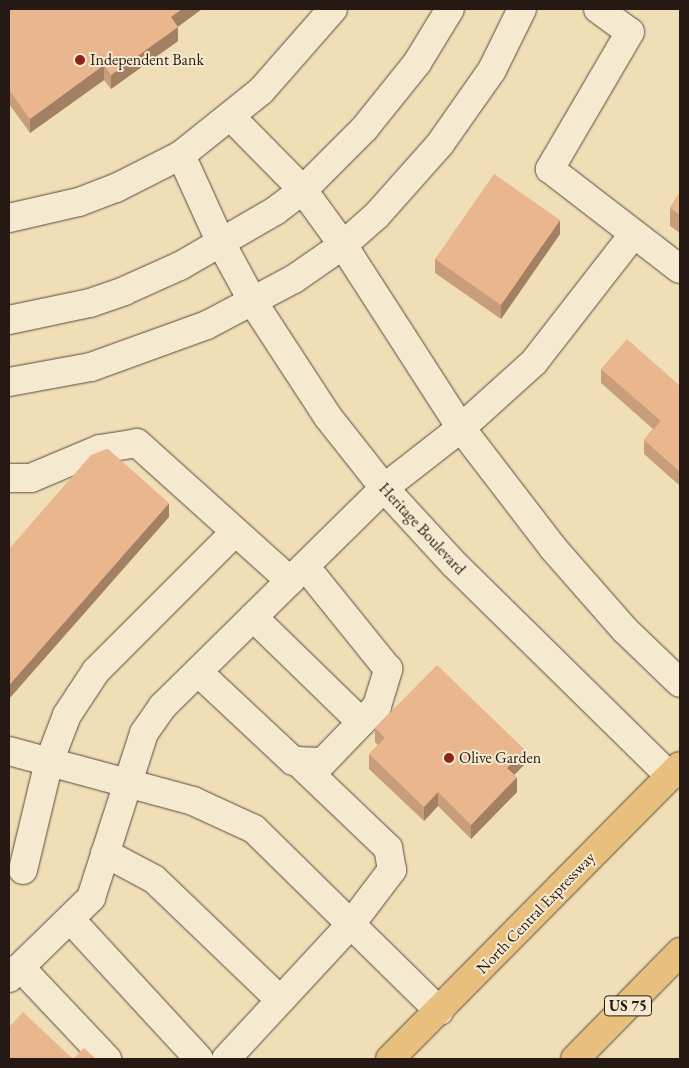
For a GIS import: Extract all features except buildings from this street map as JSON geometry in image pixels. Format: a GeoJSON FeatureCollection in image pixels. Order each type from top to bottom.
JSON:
{"type":"FeatureCollection","features":[{"type":"Feature","properties":{"kind":"main road","name":"North Central Expressway"},"geometry":{"type":"LineString","coordinates":[[390,1059],[675,771]]}},
{"type":"Feature","properties":{"kind":"main road","name":"US 75"},"geometry":{"type":"LineString","coordinates":[[575,1059],[680,952]]}},
{"type":"Feature","properties":{"kind":"street"},"geometry":{"type":"LineString","coordinates":[[9,218],[62,206],[116,188],[181,155],[232,117],[289,62],[333,9]]}},
{"type":"Feature","properties":{"kind":"street"},"geometry":{"type":"LineString","coordinates":[[9,320],[82,305],[124,291],[221,243],[303,190],[395,92],[450,9]]}},
{"type":"Feature","properties":{"kind":"street"},"geometry":{"type":"LineString","coordinates":[[9,382],[58,375],[126,356],[207,325],[253,302],[343,245],[377,215],[440,144],[492,70],[522,9]]}},
{"type":"Feature","properties":{"kind":"street"},"geometry":{"type":"LineString","coordinates":[[598,9],[630,32],[550,168],[632,235],[680,269]]}},
{"type":"Feature","properties":{"kind":"street"},"geometry":{"type":"LineString","coordinates":[[232,117],[303,190],[343,245],[462,428],[518,505],[586,588],[680,683]]}},
{"type":"Feature","properties":{"kind":"street","name":"Heritage Boulevard"},"geometry":{"type":"LineString","coordinates":[[181,155],[221,243],[253,302],[328,417],[384,488],[454,564],[675,771]]}},
{"type":"Feature","properties":{"kind":"street"},"geometry":{"type":"LineString","coordinates":[[107,1059],[15,972],[91,898],[144,733],[162,707],[384,488],[462,428],[534,362],[632,235]]}},
{"type":"Feature","properties":{"kind":"street"},"geometry":{"type":"LineString","coordinates":[[9,478],[31,478],[100,449],[137,443],[234,533],[298,574],[388,669],[376,706],[323,762],[297,761]]}},
{"type":"Feature","properties":{"kind":"street"},"geometry":{"type":"LineString","coordinates":[[23,870],[49,762],[67,715],[96,672],[234,533]]}},
{"type":"Feature","properties":{"kind":"street"},"geometry":{"type":"LineString","coordinates":[[253,617],[361,722]]}},
{"type":"Feature","properties":{"kind":"street"},"geometry":{"type":"LineString","coordinates":[[198,672],[297,761],[388,848],[392,870],[352,924],[226,1059]]}},
{"type":"Feature","properties":{"kind":"street"},"geometry":{"type":"LineString","coordinates":[[9,751],[194,801],[254,829],[439,1011]]}},
{"type":"Feature","properties":{"kind":"street"},"geometry":{"type":"LineString","coordinates":[[106,853],[154,879],[280,1000]]}},
{"type":"Feature","properties":{"kind":"street"},"geometry":{"type":"LineString","coordinates":[[70,919],[199,1059]]}},
{"type":"Feature","properties":{"kind":"place","name":"Independent Bank"},"geometry":{"type":"Point","coordinates":[80,60]}},
{"type":"Feature","properties":{"kind":"place","name":"Olive Garden"},"geometry":{"type":"Point","coordinates":[449,758]}}]}
